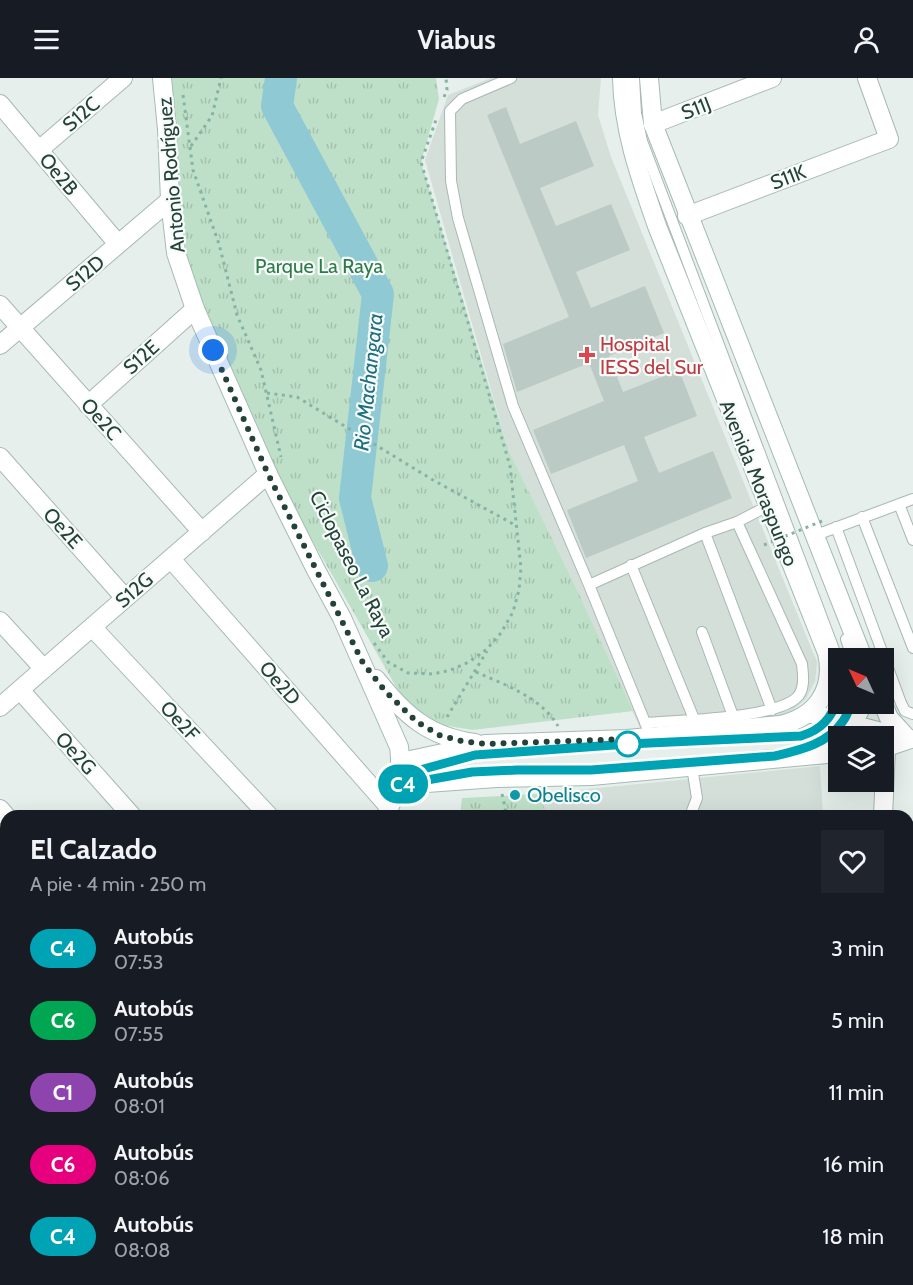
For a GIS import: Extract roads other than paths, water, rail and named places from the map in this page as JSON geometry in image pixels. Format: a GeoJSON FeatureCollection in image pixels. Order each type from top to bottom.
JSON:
{"type":"FeatureCollection","features":[{"type":"Feature","properties":{"kind":"street","name":"S12C"},"geometry":{"type":"LineString","coordinates":[[39,150],[123,78]]}},
{"type":"Feature","properties":{"kind":"street","name":"Antonio Rodríguez"},"geometry":{"type":"LineString","coordinates":[[162,78],[168,129],[170,200],[176,253],[195,309],[268,474],[363,663],[399,747],[401,762],[399,785],[388,810]]}},
{"type":"Feature","properties":{"kind":"street","name":"Avenida Moraspungo"},"geometry":{"type":"LineString","coordinates":[[622,78],[627,132],[657,226],[830,665],[824,693],[809,713]]}},
{"type":"Feature","properties":{"kind":"street","name":"Avenida Moraspungo"},"geometry":{"type":"LineString","coordinates":[[647,78],[653,124],[687,216],[819,534],[859,648]]}},
{"type":"Feature","properties":{"kind":"street","name":"S11J"},"geometry":{"type":"LineString","coordinates":[[653,124],[772,78]]}},
{"type":"Feature","properties":{"kind":"street","name":"S11K"},"geometry":{"type":"LineString","coordinates":[[687,216],[889,139],[867,78]]}},
{"type":"Feature","properties":{"kind":"street","name":"Oe2B"},"geometry":{"type":"LineString","coordinates":[[0,104],[118,244]]}},
{"type":"Feature","properties":{"kind":"street","name":"S12D"},"geometry":{"type":"LineString","coordinates":[[0,345],[170,200]]}},
{"type":"Feature","properties":{"kind":"street","name":"Oe2C"},"geometry":{"type":"LineString","coordinates":[[0,305],[202,532]]}},
{"type":"Feature","properties":{"kind":"street","name":"S12E"},"geometry":{"type":"LineString","coordinates":[[88,405],[195,309]]}},
{"type":"Feature","properties":{"kind":"street","name":"Oe2E"},"geometry":{"type":"LineString","coordinates":[[0,457],[125,598]]}},
{"type":"Feature","properties":{"kind":"street","name":"S12G"},"geometry":{"type":"LineString","coordinates":[[0,707],[268,474]]}},
{"type":"Feature","properties":{"kind":"street","name":"Oe2D"},"geometry":{"type":"LineString","coordinates":[[171,558],[387,810]]}},
{"type":"Feature","properties":{"kind":"street"},"geometry":{"type":"LineString","coordinates":[[0,621],[44,669]]}},
{"type":"Feature","properties":{"kind":"street","name":"Oe2F"},"geometry":{"type":"LineString","coordinates":[[92,627],[263,810]]}},
{"type":"Feature","properties":{"kind":"street","name":"Antonio Rodríguez"},"geometry":{"type":"LineString","coordinates":[[363,663],[402,709],[417,722],[439,735],[485,744]]}},
{"type":"Feature","properties":{"kind":"street","name":"Oe2G"},"geometry":{"type":"LineString","coordinates":[[20,690],[127,810]]}},
{"type":"Feature","properties":{"kind":"street"},"geometry":{"type":"LineString","coordinates":[[401,762],[485,744],[559,741],[648,730],[780,725],[791,723],[809,713],[837,726]]}},
{"type":"Feature","properties":{"kind":"street"},"geometry":{"type":"LineString","coordinates":[[843,726],[854,714]]}},
{"type":"Feature","properties":{"kind":"street"},"geometry":{"type":"LineString","coordinates":[[887,714],[911,739]]}},
{"type":"Feature","properties":{"kind":"street"},"geometry":{"type":"LineString","coordinates":[[894,736],[911,739]]}},
{"type":"Feature","properties":{"kind":"street"},"geometry":{"type":"LineString","coordinates":[[894,745],[911,739]]}},
{"type":"Feature","properties":{"kind":"street"},"geometry":{"type":"LineString","coordinates":[[799,758],[824,749],[828,744]]}},
{"type":"Feature","properties":{"kind":"street"},"geometry":{"type":"LineString","coordinates":[[399,785],[496,778],[591,776],[828,754]]}},
{"type":"Feature","properties":{"kind":"street"},"geometry":{"type":"LineString","coordinates":[[884,792],[884,810]]}},
{"type":"Feature","properties":{"kind":"lane"},"geometry":{"type":"LineString","coordinates":[[511,78],[462,99],[450,111],[450,181],[458,218],[513,406],[648,730],[694,719],[772,710],[788,705],[799,696],[803,685],[802,664],[737,522]]}},
{"type":"Feature","properties":{"kind":"lane"},"geometry":{"type":"LineString","coordinates":[[634,78],[636,113],[642,141],[833,648]]}},
{"type":"Feature","properties":{"kind":"lane"},"geometry":{"type":"LineString","coordinates":[[647,78],[647,111],[657,150],[849,648]]}},
{"type":"Feature","properties":{"kind":"lane"},"geometry":{"type":"LineString","coordinates":[[819,534],[824,539],[836,527],[913,499]]}},
{"type":"Feature","properties":{"kind":"lane"},"geometry":{"type":"LineString","coordinates":[[899,504],[913,540]]}},
{"type":"Feature","properties":{"kind":"lane"},"geometry":{"type":"LineString","coordinates":[[589,585],[705,533],[737,522],[768,506]]}},
{"type":"Feature","properties":{"kind":"lane"},"geometry":{"type":"LineString","coordinates":[[862,518],[913,648]]}},
{"type":"Feature","properties":{"kind":"lane"},"geometry":{"type":"LineString","coordinates":[[836,527],[901,704],[905,711],[913,714]]}},
{"type":"Feature","properties":{"kind":"lane"},"geometry":{"type":"LineString","coordinates":[[705,533],[772,710]]}},
{"type":"Feature","properties":{"kind":"lane"},"geometry":{"type":"LineString","coordinates":[[631,565],[694,719]]}},
{"type":"Feature","properties":{"kind":"lane"},"geometry":{"type":"LineString","coordinates":[[702,632],[733,716]]}},
{"type":"Feature","properties":{"kind":"lane"},"geometry":{"type":"LineString","coordinates":[[399,785],[420,770],[475,755],[628,744],[801,736],[828,730]]}},
{"type":"Feature","properties":{"kind":"lane"},"geometry":{"type":"LineString","coordinates":[[399,785],[472,772],[591,770],[775,756],[802,749],[828,737]]}},
{"type":"Feature","properties":{"kind":"lane"},"geometry":{"type":"LineString","coordinates":[[692,767],[697,798],[692,810]]}},
{"type":"Feature","properties":{"kind":"waterway","name":"Rio Machangara"},"geometry":{"type":"LineString","coordinates":[[281,78],[277,106],[378,294],[355,498],[372,566]]}},
{"type":"Feature","properties":{"kind":"place","name":"Hospital IESS del Sur"},"geometry":{"type":"Point","coordinates":[587,355]}},
{"type":"Feature","properties":{"kind":"place","name":"Obelisco"},"geometry":{"type":"Point","coordinates":[515,795]}},
{"type":"Feature","properties":{"kind":"park label","name":"Parque La Raya"},"geometry":{"type":"Point","coordinates":[319,266]}}]}
